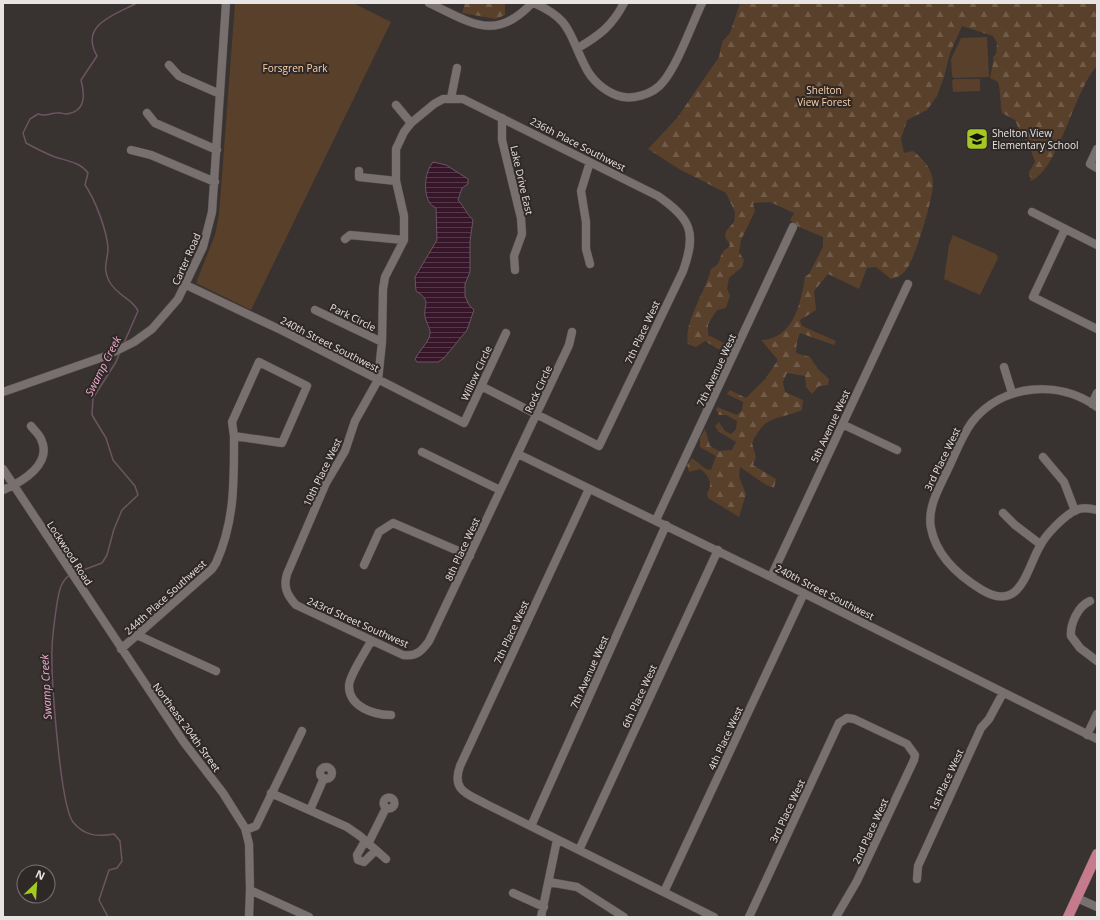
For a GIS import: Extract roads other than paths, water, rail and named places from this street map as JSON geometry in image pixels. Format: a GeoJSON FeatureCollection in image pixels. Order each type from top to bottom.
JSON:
{"type":"FeatureCollection","features":[{"type":"Feature","properties":{"kind":"main road"},"geometry":{"type":"LineString","coordinates":[[1068,917],[1097,854]]}},
{"type":"Feature","properties":{"kind":"street","name":"Carter Road"},"geometry":{"type":"LineString","coordinates":[[3,392],[106,356],[134,342],[152,329],[168,312],[186,285],[209,230],[215,182],[226,3]]}},
{"type":"Feature","properties":{"kind":"street"},"geometry":{"type":"LineString","coordinates":[[429,3],[481,26],[493,26],[512,21],[524,13],[533,3],[548,10],[562,19],[578,48],[585,67],[596,81],[607,91],[620,97],[636,97],[648,93],[662,84],[670,71],[702,3]]}},
{"type":"Feature","properties":{"kind":"street"},"geometry":{"type":"LineString","coordinates":[[578,48],[601,34],[617,17],[624,3]]}},
{"type":"Feature","properties":{"kind":"street"},"geometry":{"type":"LineString","coordinates":[[169,65],[179,76],[220,94]]}},
{"type":"Feature","properties":{"kind":"street"},"geometry":{"type":"LineString","coordinates":[[378,380],[382,342],[383,289],[385,276],[404,240],[404,216],[396,181],[396,149],[404,132],[411,123],[434,104],[443,99],[451,98],[457,68]]}},
{"type":"Feature","properties":{"kind":"street","name":"236th Place Southwest"},"geometry":{"type":"LineString","coordinates":[[451,98],[463,99],[658,196],[671,205],[686,223]]}},
{"type":"Feature","properties":{"kind":"street"},"geometry":{"type":"LineString","coordinates":[[396,105],[411,123]]}},
{"type":"Feature","properties":{"kind":"street"},"geometry":{"type":"LineString","coordinates":[[147,113],[155,123],[217,150]]}},
{"type":"Feature","properties":{"kind":"street","name":"Lake Drive East"},"geometry":{"type":"LineString","coordinates":[[502,118],[502,140],[521,218],[522,234],[514,256],[515,270]]}},
{"type":"Feature","properties":{"kind":"street"},"geometry":{"type":"LineString","coordinates":[[1093,166],[1097,149]]}},
{"type":"Feature","properties":{"kind":"street"},"geometry":{"type":"LineString","coordinates":[[131,150],[151,155],[215,182]]}},
{"type":"Feature","properties":{"kind":"street"},"geometry":{"type":"LineString","coordinates":[[590,162],[581,191],[586,222],[586,249],[590,264]]}},
{"type":"Feature","properties":{"kind":"street"},"geometry":{"type":"LineString","coordinates":[[359,170],[359,177],[396,181]]}},
{"type":"Feature","properties":{"kind":"street"},"geometry":{"type":"LineString","coordinates":[[1032,212],[1097,245]]}},
{"type":"Feature","properties":{"kind":"street","name":"7th Place West"},"geometry":{"type":"LineString","coordinates":[[537,414],[599,446],[683,271],[691,244],[690,233],[686,223]]}},
{"type":"Feature","properties":{"kind":"street","name":"7th Avenue West"},"geometry":{"type":"LineString","coordinates":[[656,520],[793,227]]}},
{"type":"Feature","properties":{"kind":"street"},"geometry":{"type":"LineString","coordinates":[[1065,229],[1033,298],[1097,329]]}},
{"type":"Feature","properties":{"kind":"street"},"geometry":{"type":"LineString","coordinates":[[345,239],[350,235],[404,240]]}},
{"type":"Feature","properties":{"kind":"street","name":"5th Avenue West"},"geometry":{"type":"LineString","coordinates":[[771,577],[908,284]]}},
{"type":"Feature","properties":{"kind":"street","name":"240th Street Southwest"},"geometry":{"type":"LineString","coordinates":[[186,285],[281,330],[464,423]]}},
{"type":"Feature","properties":{"kind":"street","name":"Park Circle"},"geometry":{"type":"LineString","coordinates":[[315,310],[382,342]]}},
{"type":"Feature","properties":{"kind":"street","name":"Willow Circle"},"geometry":{"type":"LineString","coordinates":[[464,423],[506,332]]}},
{"type":"Feature","properties":{"kind":"street","name":"Rock Circle"},"geometry":{"type":"LineString","coordinates":[[518,454],[569,345],[572,332]]}},
{"type":"Feature","properties":{"kind":"street","name":"244th Place Southwest"},"geometry":{"type":"LineString","coordinates":[[121,649],[212,569],[220,555],[231,518],[234,490],[234,436],[232,422],[259,362],[307,386],[282,443],[234,436]]}},
{"type":"Feature","properties":{"kind":"street"},"geometry":{"type":"LineString","coordinates":[[1004,367],[1012,393],[1030,389],[1054,389],[1073,394],[1094,405],[1097,393]]}},
{"type":"Feature","properties":{"kind":"street","name":"10th Place West"},"geometry":{"type":"LineString","coordinates":[[289,597],[285,587],[287,574],[326,483],[345,451],[355,421],[378,380]]}},
{"type":"Feature","properties":{"kind":"street"},"geometry":{"type":"LineString","coordinates":[[481,386],[537,414]]}},
{"type":"Feature","properties":{"kind":"street","name":"3rd Place West"},"geometry":{"type":"LineString","coordinates":[[1012,393],[983,411],[966,431],[935,498],[931,513],[931,527],[935,542],[942,555],[957,570],[982,590],[999,596],[1012,594],[1023,584],[1040,544]]}},
{"type":"Feature","properties":{"kind":"street"},"geometry":{"type":"LineString","coordinates":[[842,424],[897,450]]}},
{"type":"Feature","properties":{"kind":"street"},"geometry":{"type":"LineString","coordinates":[[3,490],[14,486],[39,466],[42,461],[43,447],[41,439],[31,426]]}},
{"type":"Feature","properties":{"kind":"street"},"geometry":{"type":"LineString","coordinates":[[422,452],[500,490]]}},
{"type":"Feature","properties":{"kind":"street","name":"240th Street Southwest"},"geometry":{"type":"LineString","coordinates":[[518,454],[718,550],[1097,739]]}},
{"type":"Feature","properties":{"kind":"street","name":"8th Place West"},"geometry":{"type":"LineString","coordinates":[[422,651],[429,641],[518,454]]}},
{"type":"Feature","properties":{"kind":"street"},"geometry":{"type":"LineString","coordinates":[[1044,457],[1064,482],[1075,511]]}},
{"type":"Feature","properties":{"kind":"street","name":"Lockwood Road"},"geometry":{"type":"LineString","coordinates":[[3,469],[121,649]]}},
{"type":"Feature","properties":{"kind":"street","name":"7th Place West"},"geometry":{"type":"LineString","coordinates":[[531,826],[470,795],[458,785],[457,774],[589,489]]}},
{"type":"Feature","properties":{"kind":"street"},"geometry":{"type":"LineString","coordinates":[[1003,513],[1015,525],[1040,544],[1066,517],[1075,511],[1088,508],[1097,510]]}},
{"type":"Feature","properties":{"kind":"street"},"geometry":{"type":"LineString","coordinates":[[364,565],[380,532],[393,523],[470,556]]}},
{"type":"Feature","properties":{"kind":"street","name":"7th Avenue West"},"geometry":{"type":"LineString","coordinates":[[531,826],[666,525]]}},
{"type":"Feature","properties":{"kind":"street","name":"6th Place West"},"geometry":{"type":"LineString","coordinates":[[579,850],[718,550]]}},
{"type":"Feature","properties":{"kind":"street","name":"4th Place West"},"geometry":{"type":"LineString","coordinates":[[664,892],[804,593]]}},
{"type":"Feature","properties":{"kind":"street","name":"243rd Street Southwest"},"geometry":{"type":"LineString","coordinates":[[289,597],[296,605],[304,610],[403,655],[410,656],[422,651]]}},
{"type":"Feature","properties":{"kind":"street"},"geometry":{"type":"LineString","coordinates":[[1090,601],[1082,606],[1072,623],[1071,636],[1080,648],[1097,661]]}},
{"type":"Feature","properties":{"kind":"street"},"geometry":{"type":"LineString","coordinates":[[137,635],[216,671]]}},
{"type":"Feature","properties":{"kind":"street"},"geometry":{"type":"LineString","coordinates":[[371,641],[349,685],[351,694],[358,704],[377,715],[391,715]]}},
{"type":"Feature","properties":{"kind":"street","name":"Northeast 204th Street"},"geometry":{"type":"LineString","coordinates":[[121,649],[183,741],[223,792],[246,830]]}},
{"type":"Feature","properties":{"kind":"street","name":"1st Place West"},"geometry":{"type":"LineString","coordinates":[[917,879],[918,866],[981,728],[989,719],[1003,693]]}},
{"type":"Feature","properties":{"kind":"street"},"geometry":{"type":"LineString","coordinates":[[1087,735],[1097,714]]}},
{"type":"Feature","properties":{"kind":"street","name":"3rd Place West"},"geometry":{"type":"LineString","coordinates":[[749,917],[839,723],[847,718]]}},
{"type":"Feature","properties":{"kind":"street","name":"2nd Place West"},"geometry":{"type":"LineString","coordinates":[[836,917],[857,881],[914,760],[913,751],[906,744],[854,719],[847,718]]}},
{"type":"Feature","properties":{"kind":"street"},"geometry":{"type":"LineString","coordinates":[[249,917],[249,844],[246,830],[256,826],[302,731]]}},
{"type":"Feature","properties":{"kind":"street"},"geometry":{"type":"LineString","coordinates":[[310,810],[324,778]]}},
{"type":"Feature","properties":{"kind":"street"},"geometry":{"type":"LineString","coordinates":[[271,793],[347,827],[386,859]]}},
{"type":"Feature","properties":{"kind":"street"},"geometry":{"type":"LineString","coordinates":[[375,851],[364,862],[358,860],[357,854],[367,842],[386,808]]}},
{"type":"Feature","properties":{"kind":"street"},"geometry":{"type":"LineString","coordinates":[[531,826],[709,916]]}},
{"type":"Feature","properties":{"kind":"street"},"geometry":{"type":"LineString","coordinates":[[541,917],[557,840]]}},
{"type":"Feature","properties":{"kind":"street"},"geometry":{"type":"LineString","coordinates":[[549,882],[577,887],[624,917]]}},
{"type":"Feature","properties":{"kind":"street"},"geometry":{"type":"LineString","coordinates":[[250,890],[309,917]]}},
{"type":"Feature","properties":{"kind":"street"},"geometry":{"type":"LineString","coordinates":[[513,893],[544,906]]}},
{"type":"Feature","properties":{"kind":"street"},"geometry":{"type":"LineString","coordinates":[[1077,898],[1097,907]]}},
{"type":"Feature","properties":{"kind":"waterway","name":"Swamp Creek"},"geometry":{"type":"LineString","coordinates":[[124,343],[138,311],[132,303],[112,286],[107,276],[107,241],[103,224],[85,185],[88,173],[81,166],[73,162],[55,157],[26,143],[23,133],[30,119],[38,114],[46,115],[54,113],[73,113],[81,106],[83,97],[81,80],[97,56],[93,45],[92,36],[102,22],[137,3]]}},
{"type":"Feature","properties":{"kind":"waterway","name":"Swamp Creek"},"geometry":{"type":"LineString","coordinates":[[75,573],[102,563],[107,555],[114,529],[122,510],[138,495],[135,486],[113,460],[106,438],[92,415],[93,398],[116,362],[120,352]]}},
{"type":"Feature","properties":{"kind":"waterway","name":"Swamp Creek"},"geometry":{"type":"LineString","coordinates":[[70,575],[64,581],[59,591],[52,644],[53,685],[60,767],[68,811],[77,827],[87,833],[97,835],[114,834],[120,841],[122,861],[117,868],[109,870],[99,900],[108,917]]}},
{"type":"Feature","properties":{"kind":"place","name":"Shelton View Elementary School"},"geometry":{"type":"Point","coordinates":[977,139]}},
{"type":"Feature","properties":{"kind":"park label","name":"Forsgren Park"},"geometry":{"type":"Point","coordinates":[295,68]}},
{"type":"Feature","properties":{"kind":"park label","name":"Shelton View Forest"},"geometry":{"type":"Point","coordinates":[824,96]}}]}
